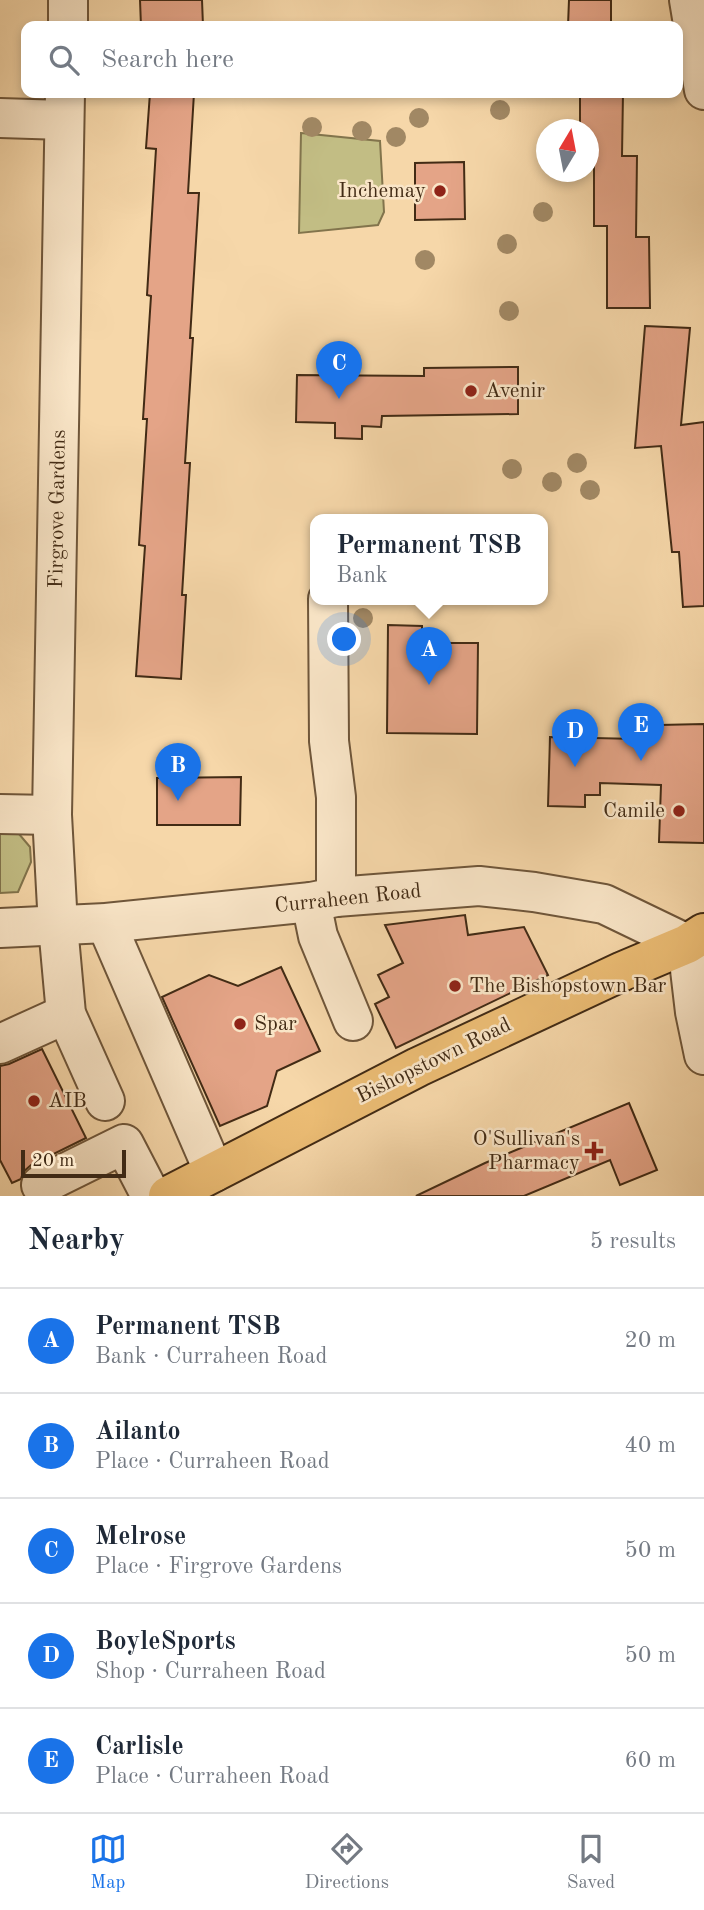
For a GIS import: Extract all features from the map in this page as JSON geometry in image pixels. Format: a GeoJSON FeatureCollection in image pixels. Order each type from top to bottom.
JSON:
{"type":"FeatureCollection","features":[{"type":"Feature","properties":{"kind":"main road","name":"Bishopstown Road"},"geometry":{"type":"LineString","coordinates":[[168,1196],[418,1067],[696,939]]}},
{"type":"Feature","properties":{"kind":"street"},"geometry":{"type":"LineString","coordinates":[[68,0],[68,21]]}},
{"type":"Feature","properties":{"kind":"street"},"geometry":{"type":"LineString","coordinates":[[689,0],[704,90]]}},
{"type":"Feature","properties":{"kind":"street"},"geometry":{"type":"LineString","coordinates":[[0,118],[65,107]]}},
{"type":"Feature","properties":{"kind":"street","name":"Firgrove Gardens"},"geometry":{"type":"LineString","coordinates":[[65,107],[52,815],[66,1014],[104,1101]]}},
{"type":"Feature","properties":{"kind":"street"},"geometry":{"type":"LineString","coordinates":[[328,605],[328,741],[336,797],[318,936],[353,1021]]}},
{"type":"Feature","properties":{"kind":"street"},"geometry":{"type":"LineString","coordinates":[[0,814],[52,815]]}},
{"type":"Feature","properties":{"kind":"street","name":"Curraheen Road"},"geometry":{"type":"LineString","coordinates":[[0,928],[106,923],[479,886],[604,904],[696,939]]}},
{"type":"Feature","properties":{"kind":"street"},"geometry":{"type":"LineString","coordinates":[[106,923],[214,1172]]}},
{"type":"Feature","properties":{"kind":"street"},"geometry":{"type":"LineString","coordinates":[[696,939],[695,1012],[704,1055]]}},
{"type":"Feature","properties":{"kind":"street"},"geometry":{"type":"LineString","coordinates":[[0,1044],[66,1014]]}},
{"type":"Feature","properties":{"kind":"street"},"geometry":{"type":"LineString","coordinates":[[41,1185],[124,1144],[151,1196]]}},
{"type":"Feature","properties":{"kind":"shaded area"},"geometry":{"type":"Polygon","coordinates":[[[301,133],[380,141],[384,212],[378,225],[299,233],[301,133]]]}},
{"type":"Feature","properties":{"kind":"shaded area"},"geometry":{"type":"Polygon","coordinates":[[[0,828],[14,828],[30,847],[31,862],[18,892],[0,893],[0,828]]]}},
{"type":"Feature","properties":{"kind":"building"},"geometry":{"type":"Polygon","coordinates":[[[140,0],[202,0],[203,21],[141,21],[140,0]]]}},
{"type":"Feature","properties":{"kind":"building"},"geometry":{"type":"Polygon","coordinates":[[[569,0],[611,0],[611,21],[568,21],[569,0]]]}},
{"type":"Feature","properties":{"kind":"building"},"geometry":{"type":"Polygon","coordinates":[[[150,98],[194,98],[188,193],[199,193],[185,463],[190,463],[182,595],[186,595],[181,679],[136,676],[145,546],[139,545],[151,296],[147,295],[156,149],[146,148],[150,98]]]}},
{"type":"Feature","properties":{"kind":"building"},"geometry":{"type":"Polygon","coordinates":[[[580,98],[623,98],[622,156],[637,156],[636,237],[649,237],[650,308],[607,308],[607,226],[594,226],[594,182],[599,182],[599,119],[580,119],[580,98]]]}},
{"type":"Feature","properties":{"kind":"building","name":"Inchemay"},"geometry":{"type":"Polygon","coordinates":[[[464,162],[465,219],[415,220],[415,163],[464,162]]]}},
{"type":"Feature","properties":{"kind":"building"},"geometry":{"type":"Polygon","coordinates":[[[645,326],[690,328],[681,425],[704,422],[704,606],[683,607],[679,552],[672,552],[661,446],[635,448],[645,326]]]}},
{"type":"Feature","properties":{"kind":"building"},"geometry":{"type":"Polygon","coordinates":[[[518,367],[518,414],[382,416],[381,427],[362,426],[362,439],[335,438],[335,423],[296,422],[297,375],[424,376],[424,368],[518,367]]]}},
{"type":"Feature","properties":{"kind":"building"},"geometry":{"type":"Polygon","coordinates":[[[388,625],[422,626],[422,643],[478,643],[477,734],[387,733],[388,625]]]}},
{"type":"Feature","properties":{"kind":"building"},"geometry":{"type":"Polygon","coordinates":[[[637,724],[704,724],[704,843],[659,842],[661,785],[600,783],[600,795],[585,795],[585,807],[548,806],[550,737],[637,739],[637,724]]]}},
{"type":"Feature","properties":{"kind":"building"},"geometry":{"type":"Polygon","coordinates":[[[241,777],[240,825],[157,825],[157,778],[241,777]]]}},
{"type":"Feature","properties":{"kind":"building","name":"The Bishopstown Bar"},"geometry":{"type":"Polygon","coordinates":[[[465,915],[468,935],[524,927],[548,975],[396,1048],[375,1004],[389,997],[378,975],[403,963],[385,925],[465,915]]]}},
{"type":"Feature","properties":{"kind":"building","name":"Spar"},"geometry":{"type":"Polygon","coordinates":[[[281,967],[320,1051],[277,1071],[267,1106],[220,1126],[162,997],[209,975],[238,986],[281,967]]]}},
{"type":"Feature","properties":{"kind":"building","name":"AIB"},"geometry":{"type":"Polygon","coordinates":[[[42,1049],[86,1138],[31,1165],[23,1172],[21,1179],[12,1183],[0,1160],[0,1066],[42,1049]]]}},
{"type":"Feature","properties":{"kind":"building","name":"O'Sullivan's Pharmacy"},"geometry":{"type":"Polygon","coordinates":[[[629,1103],[657,1170],[620,1185],[610,1160],[524,1196],[416,1196],[485,1163],[629,1103]]]}},
{"type":"Feature","properties":{"kind":"place","name":"Inchemay"},"geometry":{"type":"Point","coordinates":[440,191]}},
{"type":"Feature","properties":{"kind":"place","name":"Avenir"},"geometry":{"type":"Point","coordinates":[471,391]}},
{"type":"Feature","properties":{"kind":"place","name":"Melrose"},"geometry":{"type":"Point","coordinates":[339,399]}},
{"type":"Feature","properties":{"kind":"place","name":"Permanent TSB"},"geometry":{"type":"Point","coordinates":[429,685]}},
{"type":"Feature","properties":{"kind":"place","name":"Carlisle"},"geometry":{"type":"Point","coordinates":[641,761]}},
{"type":"Feature","properties":{"kind":"place","name":"BoyleSports"},"geometry":{"type":"Point","coordinates":[575,767]}},
{"type":"Feature","properties":{"kind":"place","name":"Ailanto"},"geometry":{"type":"Point","coordinates":[178,801]}},
{"type":"Feature","properties":{"kind":"place","name":"Camile"},"geometry":{"type":"Point","coordinates":[679,811]}},
{"type":"Feature","properties":{"kind":"place","name":"The Bishopstown Bar"},"geometry":{"type":"Point","coordinates":[455,986]}},
{"type":"Feature","properties":{"kind":"place","name":"Spar"},"geometry":{"type":"Point","coordinates":[240,1024]}},
{"type":"Feature","properties":{"kind":"place","name":"AIB"},"geometry":{"type":"Point","coordinates":[34,1101]}},
{"type":"Feature","properties":{"kind":"place","name":"O'Sullivan's Pharmacy"},"geometry":{"type":"Point","coordinates":[594,1151]}}]}
